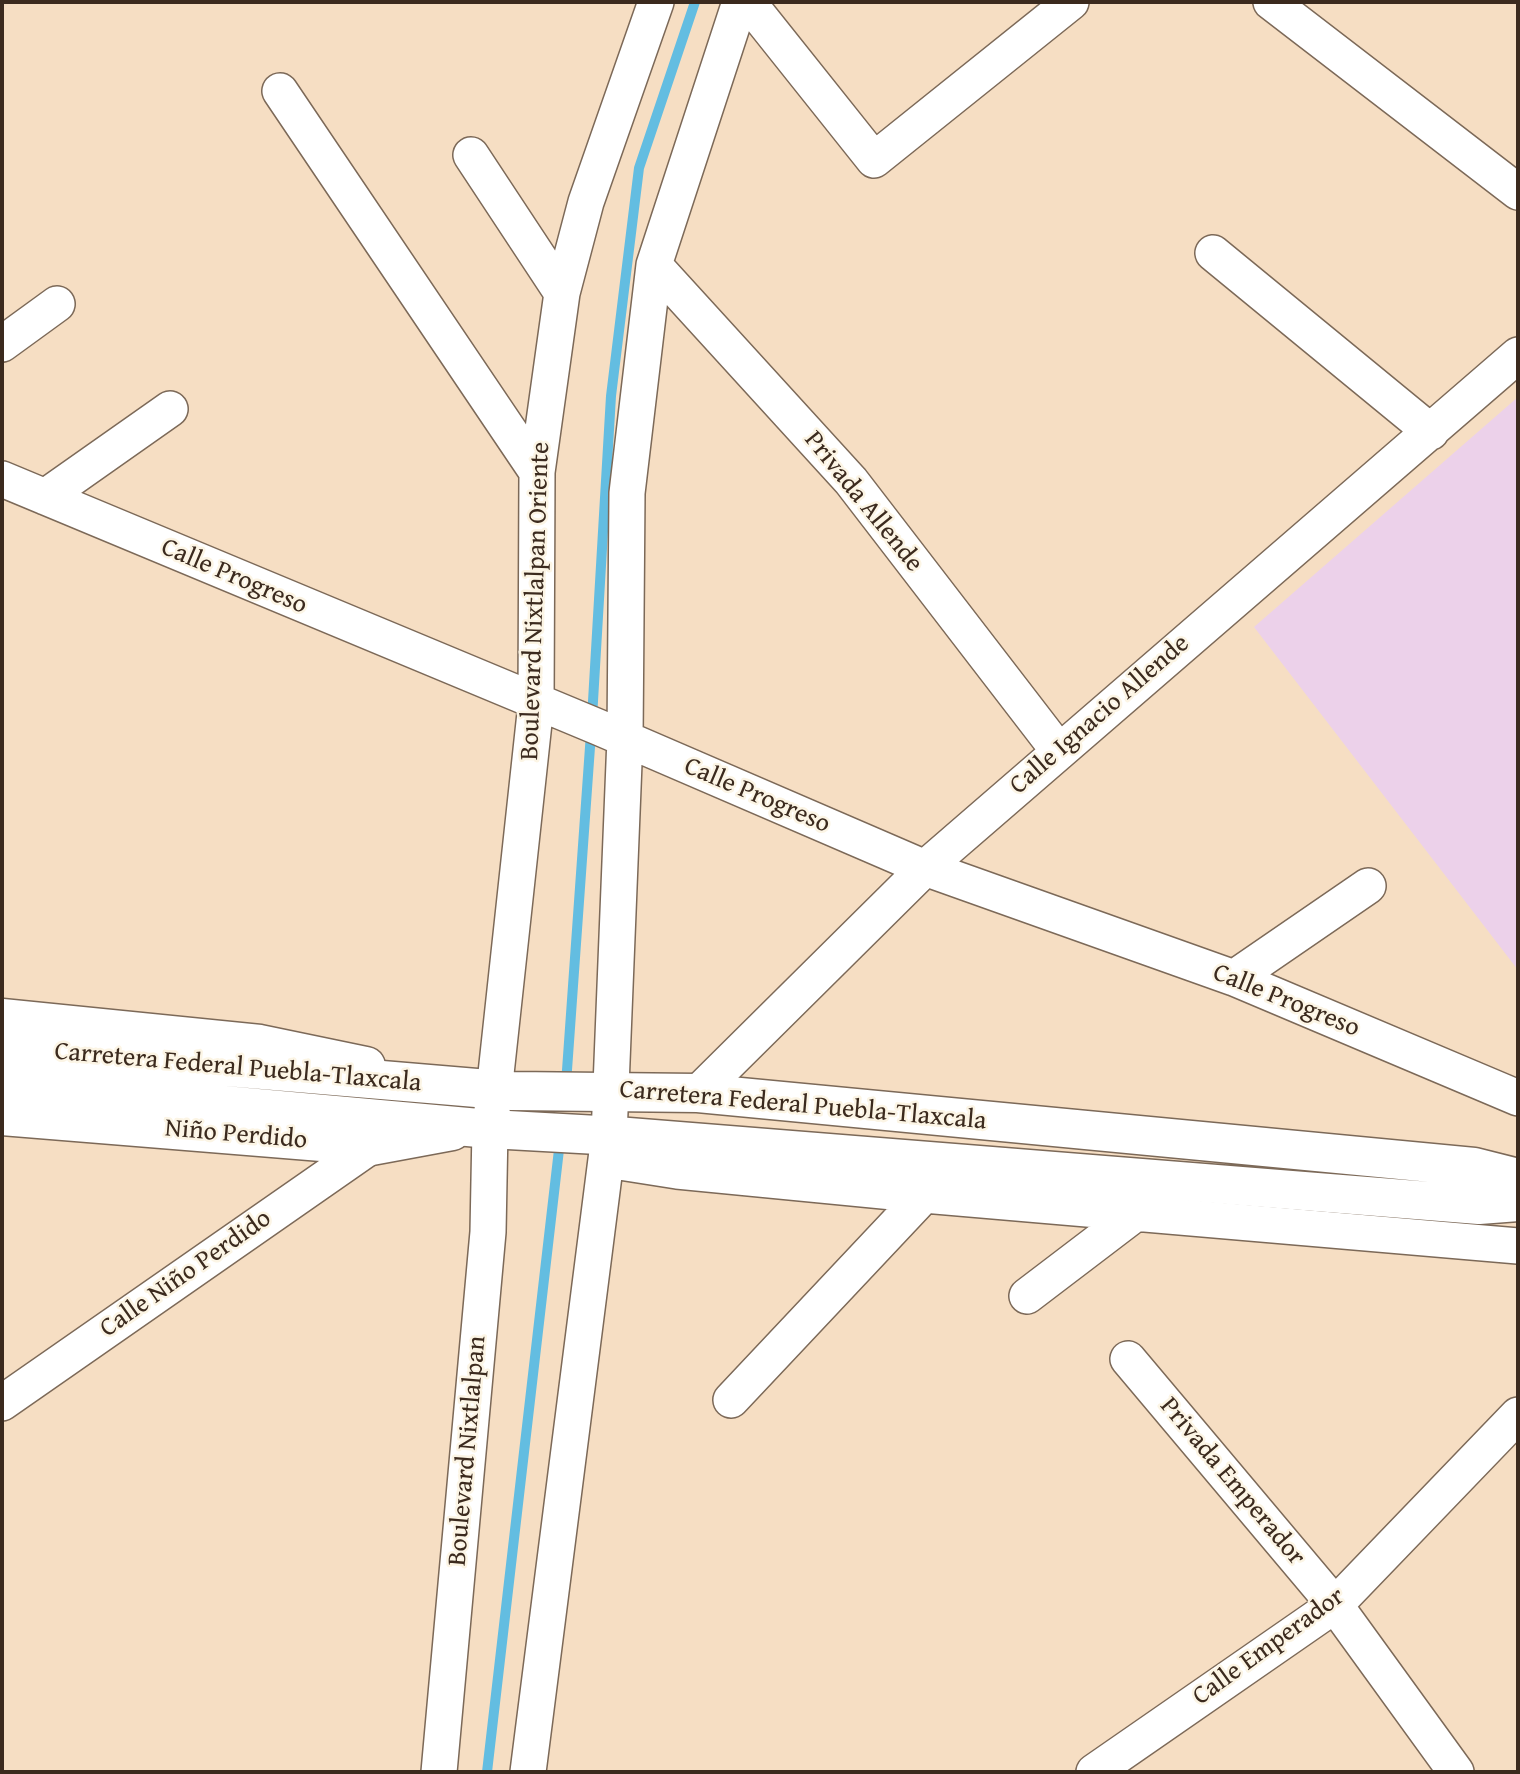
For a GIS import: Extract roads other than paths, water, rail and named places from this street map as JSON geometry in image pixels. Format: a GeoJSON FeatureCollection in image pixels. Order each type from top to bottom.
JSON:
{"type":"FeatureCollection","features":[{"type":"Feature","properties":{"kind":"main road"},"geometry":{"type":"LineString","coordinates":[[2,1018],[260,1044],[494,1090]]}},
{"type":"Feature","properties":{"kind":"main road","name":"Carretera Federal Puebla-Tlaxcala"},"geometry":{"type":"LineString","coordinates":[[2,1048],[494,1090],[698,1093],[1474,1167],[1518,1178]]}},
{"type":"Feature","properties":{"kind":"main road","name":"Carretera Federal Puebla-Tlaxcala"},"geometry":{"type":"LineString","coordinates":[[2,1085],[490,1129],[598,1144],[1479,1205],[1518,1202]]}},
{"type":"Feature","properties":{"kind":"main road","name":"Niño Perdido"},"geometry":{"type":"LineString","coordinates":[[2,1116],[371,1146],[490,1129]]}},
{"type":"Feature","properties":{"kind":"street","name":"Boulevard Nixtlalpan Oriente"},"geometry":{"type":"LineString","coordinates":[[490,1129],[551,709],[537,472],[562,293],[586,202],[656,2]]}},
{"type":"Feature","properties":{"kind":"street"},"geometry":{"type":"LineString","coordinates":[[528,1772],[598,1144],[597,1090],[611,733],[628,493],[654,265],[740,2]]}},
{"type":"Feature","properties":{"kind":"street"},"geometry":{"type":"LineString","coordinates":[[748,2],[874,160],[1071,2]]}},
{"type":"Feature","properties":{"kind":"street"},"geometry":{"type":"LineString","coordinates":[[1271,2],[1517,189]]}},
{"type":"Feature","properties":{"kind":"street"},"geometry":{"type":"LineString","coordinates":[[280,91],[537,472]]}},
{"type":"Feature","properties":{"kind":"street"},"geometry":{"type":"LineString","coordinates":[[471,155],[562,293]]}},
{"type":"Feature","properties":{"kind":"street"},"geometry":{"type":"LineString","coordinates":[[1213,253],[1431,432]]}},
{"type":"Feature","properties":{"kind":"street","name":"Privada Allende"},"geometry":{"type":"LineString","coordinates":[[654,265],[851,481],[1059,750]]}},
{"type":"Feature","properties":{"kind":"street"},"geometry":{"type":"LineString","coordinates":[[2,344],[57,304]]}},
{"type":"Feature","properties":{"kind":"street","name":"Calle Ignacio Allende"},"geometry":{"type":"LineString","coordinates":[[698,1093],[925,868],[1518,355]]}},
{"type":"Feature","properties":{"kind":"street"},"geometry":{"type":"LineString","coordinates":[[45,497],[170,409]]}},
{"type":"Feature","properties":{"kind":"street","name":"Calle Progreso"},"geometry":{"type":"LineString","coordinates":[[2,479],[611,733],[925,868],[1234,978],[1518,1098]]}},
{"type":"Feature","properties":{"kind":"street"},"geometry":{"type":"LineString","coordinates":[[1234,978],[1368,886]]}},
{"type":"Feature","properties":{"kind":"street","name":"Boulevard Nixtlalpan"},"geometry":{"type":"LineString","coordinates":[[439,1772],[488,1233],[490,1129]]}},
{"type":"Feature","properties":{"kind":"street"},"geometry":{"type":"LineString","coordinates":[[598,1144],[677,1171],[1518,1246]]}},
{"type":"Feature","properties":{"kind":"street","name":"Calle Niño Perdido"},"geometry":{"type":"LineString","coordinates":[[2,1403],[371,1146]]}},
{"type":"Feature","properties":{"kind":"street"},"geometry":{"type":"LineString","coordinates":[[731,1401],[924,1195]]}},
{"type":"Feature","properties":{"kind":"street"},"geometry":{"type":"LineString","coordinates":[[1027,1296],[1136,1213]]}},
{"type":"Feature","properties":{"kind":"street","name":"Privada Emperador"},"geometry":{"type":"LineString","coordinates":[[1128,1359],[1335,1605],[1456,1772]]}},
{"type":"Feature","properties":{"kind":"street","name":"Calle Emperador"},"geometry":{"type":"LineString","coordinates":[[1094,1772],[1335,1605],[1518,1415]]}},
{"type":"Feature","properties":{"kind":"waterway"},"geometry":{"type":"LineString","coordinates":[[592,718],[611,396],[639,168],[695,2]]}},
{"type":"Feature","properties":{"kind":"waterway"},"geometry":{"type":"LineString","coordinates":[[566,1084],[591,733]]}},
{"type":"Feature","properties":{"kind":"waterway"},"geometry":{"type":"LineString","coordinates":[[487,1772],[560,1141]]}}]}
